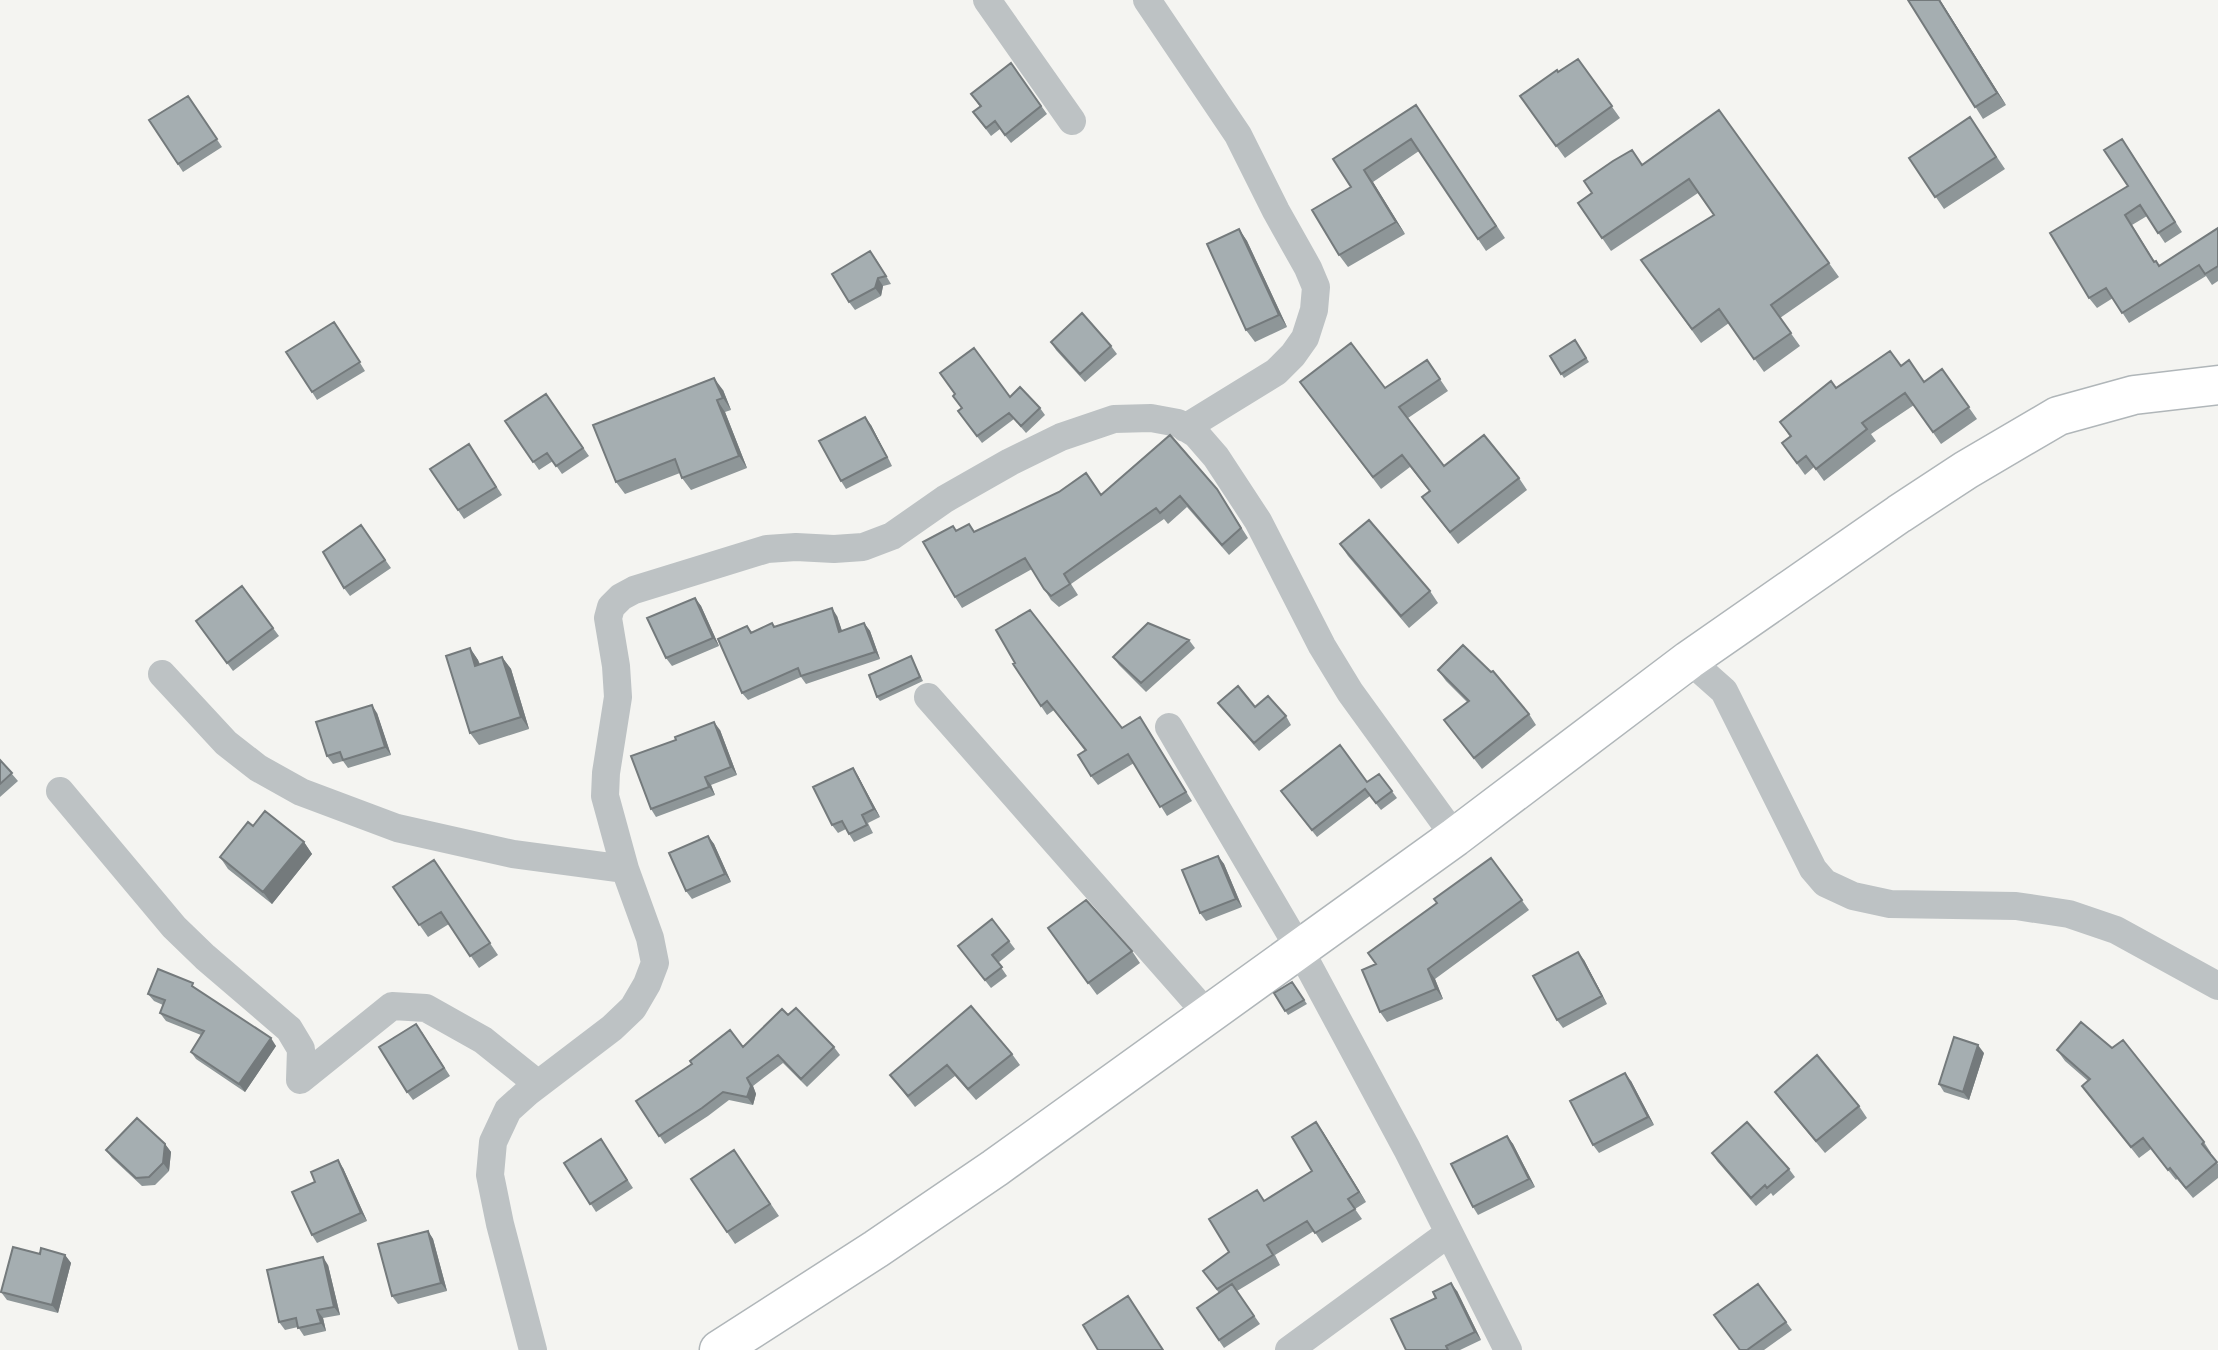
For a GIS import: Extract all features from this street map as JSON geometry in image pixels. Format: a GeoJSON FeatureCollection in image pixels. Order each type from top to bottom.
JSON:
{"type":"FeatureCollection","features":[{"type":"Feature","properties":{"kind":"street"},"geometry":{"type":"LineString","coordinates":[[987,0],[1072,121]]}},
{"type":"Feature","properties":{"kind":"street"},"geometry":{"type":"LineString","coordinates":[[1147,0],[1238,135],[1316,287],[1314,310],[1305,338],[1293,355],[1276,372],[1185,428]]}},
{"type":"Feature","properties":{"kind":"street"},"geometry":{"type":"LineString","coordinates":[[719,1350],[876,1250],[1300,950],[1455,838],[1689,660],[1921,499],[2008,444],[2059,416],[2134,395],[2218,385]]}},
{"type":"Feature","properties":{"kind":"street"},"geometry":{"type":"LineString","coordinates":[[533,1350],[490,1175],[493,1142],[508,1110],[612,1028],[633,1008],[655,963],[605,796],[618,697],[608,618],[611,607],[621,597],[634,590],[767,549],[863,547],[892,536],[945,499],[1061,437],[1114,419],[1151,418],[1178,423],[1196,434],[1216,457],[1258,521],[1322,646],[1350,692],[1455,838]]}},
{"type":"Feature","properties":{"kind":"street"},"geometry":{"type":"LineString","coordinates":[[1689,660],[1724,691],[1814,869],[1825,883],[1853,896],[1890,904],[2016,906],[2069,914],[2116,930],[2218,986]]}},
{"type":"Feature","properties":{"kind":"street"},"geometry":{"type":"LineString","coordinates":[[162,674],[226,743],[258,768],[302,792],[397,828],[513,854],[625,869]]}},
{"type":"Feature","properties":{"kind":"street"},"geometry":{"type":"LineString","coordinates":[[928,697],[1208,1015]]}},
{"type":"Feature","properties":{"kind":"street"},"geometry":{"type":"LineString","coordinates":[[1168,727],[1300,950],[1407,1149],[1508,1350]]}},
{"type":"Feature","properties":{"kind":"street"},"geometry":{"type":"LineString","coordinates":[[60,791],[174,926],[289,1029],[302,1049],[300,1080],[392,1006],[426,1008],[484,1040],[538,1084]]}},
{"type":"Feature","properties":{"kind":"street"},"geometry":{"type":"LineString","coordinates":[[1289,1350],[1449,1233]]}},
{"type":"Feature","properties":{"kind":"building"},"geometry":{"type":"Polygon","coordinates":[[[1908,0],[1939,0],[1997,93],[1975,107],[1908,0]]]}},
{"type":"Feature","properties":{"kind":"building"},"geometry":{"type":"Polygon","coordinates":[[[1578,59],[1612,106],[1556,146],[1520,96],[1578,59]]]}},
{"type":"Feature","properties":{"kind":"building"},"geometry":{"type":"Polygon","coordinates":[[[1011,63],[1041,106],[1005,135],[995,121],[986,128],[973,112],[981,106],[971,94],[1011,63]]]}},
{"type":"Feature","properties":{"kind":"building"},"geometry":{"type":"Polygon","coordinates":[[[188,96],[217,139],[178,164],[149,120],[188,96]]]}},
{"type":"Feature","properties":{"kind":"building"},"geometry":{"type":"Polygon","coordinates":[[[1416,105],[1496,226],[1478,239],[1411,139],[1364,170],[1396,222],[1339,255],[1312,210],[1351,187],[1333,159],[1416,105]]]}},
{"type":"Feature","properties":{"kind":"building"},"geometry":{"type":"Polygon","coordinates":[[[1719,110],[1829,263],[1771,305],[1791,333],[1754,359],[1719,309],[1692,329],[1641,260],[1714,215],[1689,179],[1602,238],[1578,203],[1592,193],[1584,181],[1613,161],[1632,150],[1642,165],[1719,110]]]}},
{"type":"Feature","properties":{"kind":"building"},"geometry":{"type":"Polygon","coordinates":[[[1970,117],[1996,157],[1935,197],[1909,158],[1970,117]]]}},
{"type":"Feature","properties":{"kind":"building"},"geometry":{"type":"Polygon","coordinates":[[[2122,139],[2175,222],[2158,233],[2140,205],[2125,215],[2154,262],[2159,266],[2218,228],[2218,266],[2205,274],[2199,265],[2122,313],[2106,288],[2089,298],[2050,233],[2128,186],[2104,150],[2122,139]]]}},
{"type":"Feature","properties":{"kind":"building"},"geometry":{"type":"Polygon","coordinates":[[[1239,229],[1279,315],[1246,330],[1207,244],[1239,229]]]}},
{"type":"Feature","properties":{"kind":"building"},"geometry":{"type":"Polygon","coordinates":[[[870,251],[886,276],[878,278],[875,288],[849,302],[832,274],[870,251]]]}},
{"type":"Feature","properties":{"kind":"building"},"geometry":{"type":"Polygon","coordinates":[[[1082,313],[1111,346],[1080,374],[1051,342],[1082,313]]]}},
{"type":"Feature","properties":{"kind":"building"},"geometry":{"type":"Polygon","coordinates":[[[334,322],[360,362],[312,392],[286,352],[334,322]]]}},
{"type":"Feature","properties":{"kind":"building"},"geometry":{"type":"Polygon","coordinates":[[[1575,340],[1586,358],[1561,374],[1550,356],[1575,340]]]}},
{"type":"Feature","properties":{"kind":"building"},"geometry":{"type":"Polygon","coordinates":[[[1351,343],[1385,388],[1427,360],[1440,379],[1399,407],[1444,466],[1484,435],[1519,478],[1450,532],[1422,497],[1430,491],[1402,455],[1373,477],[1300,382],[1351,343]]]}},
{"type":"Feature","properties":{"kind":"building"},"geometry":{"type":"Polygon","coordinates":[[[974,348],[1010,397],[1020,387],[1040,408],[1021,426],[1009,413],[977,436],[958,411],[962,408],[940,373],[974,348]]]}},
{"type":"Feature","properties":{"kind":"building"},"geometry":{"type":"Polygon","coordinates":[[[1890,351],[1901,366],[1909,360],[1924,382],[1942,369],[1969,407],[1933,432],[1905,393],[1862,423],[1867,429],[1816,469],[1806,456],[1797,463],[1782,443],[1791,436],[1780,422],[1831,381],[1836,388],[1890,351]]]}},
{"type":"Feature","properties":{"kind":"building"},"geometry":{"type":"Polygon","coordinates":[[[714,378],[723,398],[717,400],[739,456],[682,478],[675,459],[616,482],[593,425],[714,378]]]}},
{"type":"Feature","properties":{"kind":"building"},"geometry":{"type":"Polygon","coordinates":[[[546,394],[583,448],[556,466],[547,453],[533,462],[505,421],[546,394]]]}},
{"type":"Feature","properties":{"kind":"building"},"geometry":{"type":"Polygon","coordinates":[[[865,417],[887,457],[841,481],[819,441],[865,417]]]}},
{"type":"Feature","properties":{"kind":"building"},"geometry":{"type":"Polygon","coordinates":[[[1170,435],[1217,489],[1241,528],[1222,545],[1180,496],[1160,513],[1156,508],[1064,574],[1070,584],[1051,596],[1025,558],[955,597],[923,542],[953,526],[956,531],[969,524],[974,532],[1059,492],[1086,473],[1101,495],[1170,435]]]}},
{"type":"Feature","properties":{"kind":"building"},"geometry":{"type":"Polygon","coordinates":[[[469,444],[496,487],[458,510],[430,469],[469,444]]]}},
{"type":"Feature","properties":{"kind":"building"},"geometry":{"type":"Polygon","coordinates":[[[1369,520],[1430,591],[1401,616],[1340,544],[1369,520]]]}},
{"type":"Feature","properties":{"kind":"building"},"geometry":{"type":"Polygon","coordinates":[[[361,525],[385,560],[344,588],[323,552],[361,525]]]}},
{"type":"Feature","properties":{"kind":"building"},"geometry":{"type":"Polygon","coordinates":[[[242,586],[273,628],[227,663],[196,621],[242,586]]]}},
{"type":"Feature","properties":{"kind":"building"},"geometry":{"type":"Polygon","coordinates":[[[695,598],[713,638],[666,658],[647,618],[695,598]]]}},
{"type":"Feature","properties":{"kind":"building"},"geometry":{"type":"Polygon","coordinates":[[[832,608],[839,632],[864,623],[875,652],[801,676],[798,668],[742,693],[718,639],[747,626],[751,633],[772,623],[774,627],[832,608]]]}},
{"type":"Feature","properties":{"kind":"building"},"geometry":{"type":"Polygon","coordinates":[[[1030,610],[1122,728],[1140,717],[1186,792],[1160,807],[1128,754],[1091,776],[1078,755],[1086,750],[1047,701],[1041,706],[1013,664],[1015,663],[996,630],[1030,610]]]}},
{"type":"Feature","properties":{"kind":"building"},"geometry":{"type":"Polygon","coordinates":[[[1148,623],[1189,640],[1141,683],[1113,657],[1148,623]]]}},
{"type":"Feature","properties":{"kind":"building"},"geometry":{"type":"Polygon","coordinates":[[[1463,645],[1493,671],[1529,714],[1474,758],[1444,720],[1469,701],[1438,670],[1463,645]]]}},
{"type":"Feature","properties":{"kind":"building"},"geometry":{"type":"Polygon","coordinates":[[[470,648],[475,666],[502,657],[521,717],[470,733],[446,656],[470,648]]]}},
{"type":"Feature","properties":{"kind":"building"},"geometry":{"type":"Polygon","coordinates":[[[911,656],[920,677],[877,697],[869,675],[911,656]]]}},
{"type":"Feature","properties":{"kind":"building"},"geometry":{"type":"Polygon","coordinates":[[[1238,686],[1255,707],[1268,696],[1286,716],[1254,743],[1218,703],[1238,686]]]}},
{"type":"Feature","properties":{"kind":"building"},"geometry":{"type":"Polygon","coordinates":[[[372,705],[385,747],[343,760],[340,752],[327,756],[316,722],[372,705]]]}},
{"type":"Feature","properties":{"kind":"building"},"geometry":{"type":"Polygon","coordinates":[[[714,722],[731,767],[705,777],[709,787],[651,809],[631,756],[676,740],[675,737],[714,722]]]}},
{"type":"Feature","properties":{"kind":"building"},"geometry":{"type":"Polygon","coordinates":[[[1340,745],[1367,782],[1379,774],[1392,791],[1376,803],[1365,789],[1312,830],[1281,791],[1340,745]]]}},
{"type":"Feature","properties":{"kind":"building"},"geometry":{"type":"Polygon","coordinates":[[[0,760],[12,773],[0,784],[0,760]]]}},
{"type":"Feature","properties":{"kind":"building"},"geometry":{"type":"Polygon","coordinates":[[[853,768],[874,809],[862,815],[867,825],[849,834],[842,821],[832,825],[813,787],[853,768]]]}},
{"type":"Feature","properties":{"kind":"building"},"geometry":{"type":"Polygon","coordinates":[[[265,811],[304,842],[263,892],[220,857],[248,822],[253,826],[265,811]]]}},
{"type":"Feature","properties":{"kind":"building"},"geometry":{"type":"Polygon","coordinates":[[[708,836],[725,874],[686,891],[669,853],[708,836]]]}},
{"type":"Feature","properties":{"kind":"building"},"geometry":{"type":"Polygon","coordinates":[[[1218,856],[1236,899],[1200,913],[1182,870],[1218,856]]]}},
{"type":"Feature","properties":{"kind":"building"},"geometry":{"type":"Polygon","coordinates":[[[1491,858],[1522,900],[1428,969],[1436,989],[1380,1012],[1362,970],[1376,964],[1368,953],[1437,903],[1434,899],[1491,858]]]}},
{"type":"Feature","properties":{"kind":"building"},"geometry":{"type":"Polygon","coordinates":[[[434,860],[490,943],[470,956],[441,912],[419,925],[393,887],[434,860]]]}},
{"type":"Feature","properties":{"kind":"building"},"geometry":{"type":"Polygon","coordinates":[[[1086,900],[1132,951],[1088,983],[1048,928],[1086,900]]]}},
{"type":"Feature","properties":{"kind":"building"},"geometry":{"type":"Polygon","coordinates":[[[992,919],[1009,941],[992,955],[1002,967],[985,980],[958,946],[992,919]]]}},
{"type":"Feature","properties":{"kind":"building"},"geometry":{"type":"Polygon","coordinates":[[[1578,952],[1602,996],[1557,1020],[1533,976],[1578,952]]]}},
{"type":"Feature","properties":{"kind":"building"},"geometry":{"type":"Polygon","coordinates":[[[158,969],[193,983],[192,986],[271,1038],[239,1084],[191,1052],[204,1031],[160,1013],[165,1000],[148,994],[158,969]]]}},
{"type":"Feature","properties":{"kind":"building"},"geometry":{"type":"Polygon","coordinates":[[[1292,982],[1304,1000],[1285,1011],[1274,993],[1292,982]]]}},
{"type":"Feature","properties":{"kind":"building"},"geometry":{"type":"Polygon","coordinates":[[[971,1006],[1012,1054],[968,1089],[947,1065],[908,1096],[890,1075],[971,1006]]]}},
{"type":"Feature","properties":{"kind":"building"},"geometry":{"type":"Polygon","coordinates":[[[796,1008],[834,1047],[801,1079],[778,1055],[747,1078],[751,1086],[747,1097],[723,1092],[659,1136],[636,1101],[692,1064],[690,1061],[730,1030],[743,1047],[782,1009],[788,1015],[796,1008]]]}},
{"type":"Feature","properties":{"kind":"building"},"geometry":{"type":"Polygon","coordinates":[[[2081,1022],[2112,1048],[2123,1040],[2217,1162],[2186,1188],[2143,1138],[2131,1147],[2082,1086],[2090,1079],[2057,1050],[2081,1022]]]}},
{"type":"Feature","properties":{"kind":"building"},"geometry":{"type":"Polygon","coordinates":[[[416,1024],[444,1068],[407,1092],[379,1047],[416,1024]]]}},
{"type":"Feature","properties":{"kind":"building"},"geometry":{"type":"Polygon","coordinates":[[[1954,1037],[1978,1045],[1963,1092],[1939,1084],[1954,1037]]]}},
{"type":"Feature","properties":{"kind":"building"},"geometry":{"type":"Polygon","coordinates":[[[1817,1055],[1859,1106],[1816,1141],[1775,1092],[1817,1055]]]}},
{"type":"Feature","properties":{"kind":"building"},"geometry":{"type":"Polygon","coordinates":[[[1625,1073],[1648,1117],[1593,1145],[1570,1101],[1625,1073]]]}},
{"type":"Feature","properties":{"kind":"building"},"geometry":{"type":"Polygon","coordinates":[[[137,1118],[165,1144],[163,1163],[149,1177],[136,1178],[106,1150],[137,1118]]]}},
{"type":"Feature","properties":{"kind":"building"},"geometry":{"type":"Polygon","coordinates":[[[1316,1122],[1359,1192],[1348,1199],[1355,1209],[1315,1233],[1307,1221],[1267,1245],[1273,1255],[1217,1289],[1203,1271],[1229,1252],[1209,1219],[1257,1190],[1264,1201],[1312,1171],[1292,1137],[1316,1122]]]}},
{"type":"Feature","properties":{"kind":"building"},"geometry":{"type":"Polygon","coordinates":[[[1747,1122],[1789,1169],[1751,1198],[1712,1153],[1747,1122]]]}},
{"type":"Feature","properties":{"kind":"building"},"geometry":{"type":"Polygon","coordinates":[[[1507,1136],[1529,1179],[1473,1207],[1451,1164],[1507,1136]]]}},
{"type":"Feature","properties":{"kind":"building"},"geometry":{"type":"Polygon","coordinates":[[[601,1139],[627,1180],[590,1204],[564,1163],[601,1139]]]}},
{"type":"Feature","properties":{"kind":"building"},"geometry":{"type":"Polygon","coordinates":[[[734,1150],[770,1204],[727,1232],[691,1179],[734,1150]]]}},
{"type":"Feature","properties":{"kind":"building"},"geometry":{"type":"Polygon","coordinates":[[[338,1160],[361,1213],[312,1235],[292,1192],[315,1182],[311,1172],[338,1160]]]}},
{"type":"Feature","properties":{"kind":"building"},"geometry":{"type":"Polygon","coordinates":[[[428,1231],[441,1283],[392,1296],[378,1244],[428,1231]]]}},
{"type":"Feature","properties":{"kind":"building"},"geometry":{"type":"Polygon","coordinates":[[[13,1247],[40,1254],[41,1248],[65,1255],[52,1305],[1,1292],[13,1247]]]}},
{"type":"Feature","properties":{"kind":"building"},"geometry":{"type":"Polygon","coordinates":[[[323,1257],[334,1307],[317,1310],[321,1323],[298,1328],[296,1318],[279,1322],[267,1270],[323,1257]]]}},
{"type":"Feature","properties":{"kind":"building"},"geometry":{"type":"Polygon","coordinates":[[[1451,1283],[1475,1332],[1446,1346],[1448,1350],[1406,1350],[1391,1319],[1436,1298],[1433,1292],[1451,1283]]]}},
{"type":"Feature","properties":{"kind":"building"},"geometry":{"type":"Polygon","coordinates":[[[1232,1284],[1254,1316],[1219,1340],[1197,1308],[1232,1284]]]}},
{"type":"Feature","properties":{"kind":"building"},"geometry":{"type":"Polygon","coordinates":[[[1758,1284],[1786,1322],[1747,1350],[1740,1350],[1714,1315],[1758,1284]]]}},
{"type":"Feature","properties":{"kind":"building"},"geometry":{"type":"Polygon","coordinates":[[[1128,1296],[1163,1350],[1098,1350],[1083,1325],[1128,1296]]]}}]}
